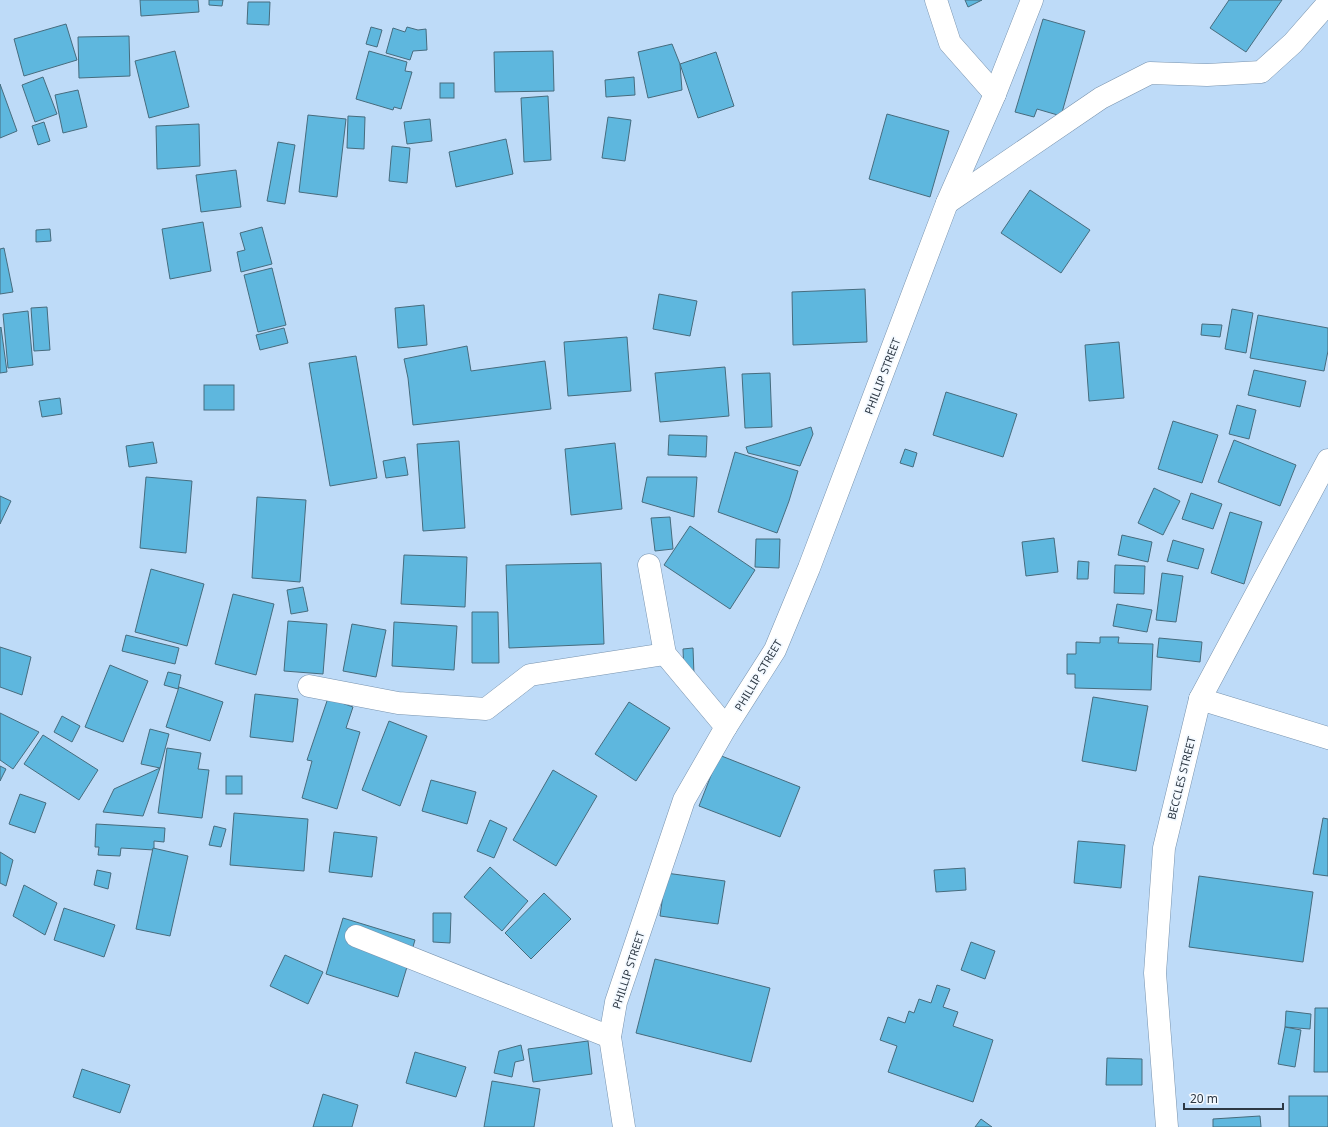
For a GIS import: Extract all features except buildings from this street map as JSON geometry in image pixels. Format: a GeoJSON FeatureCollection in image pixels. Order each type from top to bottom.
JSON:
{"type":"FeatureCollection","features":[{"type":"Feature","properties":{"kind":"street"},"geometry":{"type":"LineString","coordinates":[[936,0],[950,43],[995,94]]}},
{"type":"Feature","properties":{"kind":"street","name":"PHILLIP STREET"},"geometry":{"type":"LineString","coordinates":[[624,1127],[610,1038],[616,1002],[684,800],[726,728],[775,650],[809,568],[947,203],[995,94],[1032,0]]}},
{"type":"Feature","properties":{"kind":"street"},"geometry":{"type":"LineString","coordinates":[[947,203],[1101,98],[1150,73],[1208,75],[1261,72],[1293,43],[1328,4]]}},
{"type":"Feature","properties":{"kind":"street","name":"BECCLES STREET"},"geometry":{"type":"LineString","coordinates":[[1167,1127],[1155,973],[1164,848],[1200,699],[1328,460]]}},
{"type":"Feature","properties":{"kind":"street"},"geometry":{"type":"LineString","coordinates":[[649,565],[665,654],[726,728]]}},
{"type":"Feature","properties":{"kind":"street"},"geometry":{"type":"LineString","coordinates":[[309,686],[398,703],[486,709],[530,675],[665,654]]}},
{"type":"Feature","properties":{"kind":"street"},"geometry":{"type":"LineString","coordinates":[[1200,699],[1328,738]]}},
{"type":"Feature","properties":{"kind":"street"},"geometry":{"type":"LineString","coordinates":[[356,936],[610,1038]]}}]}
